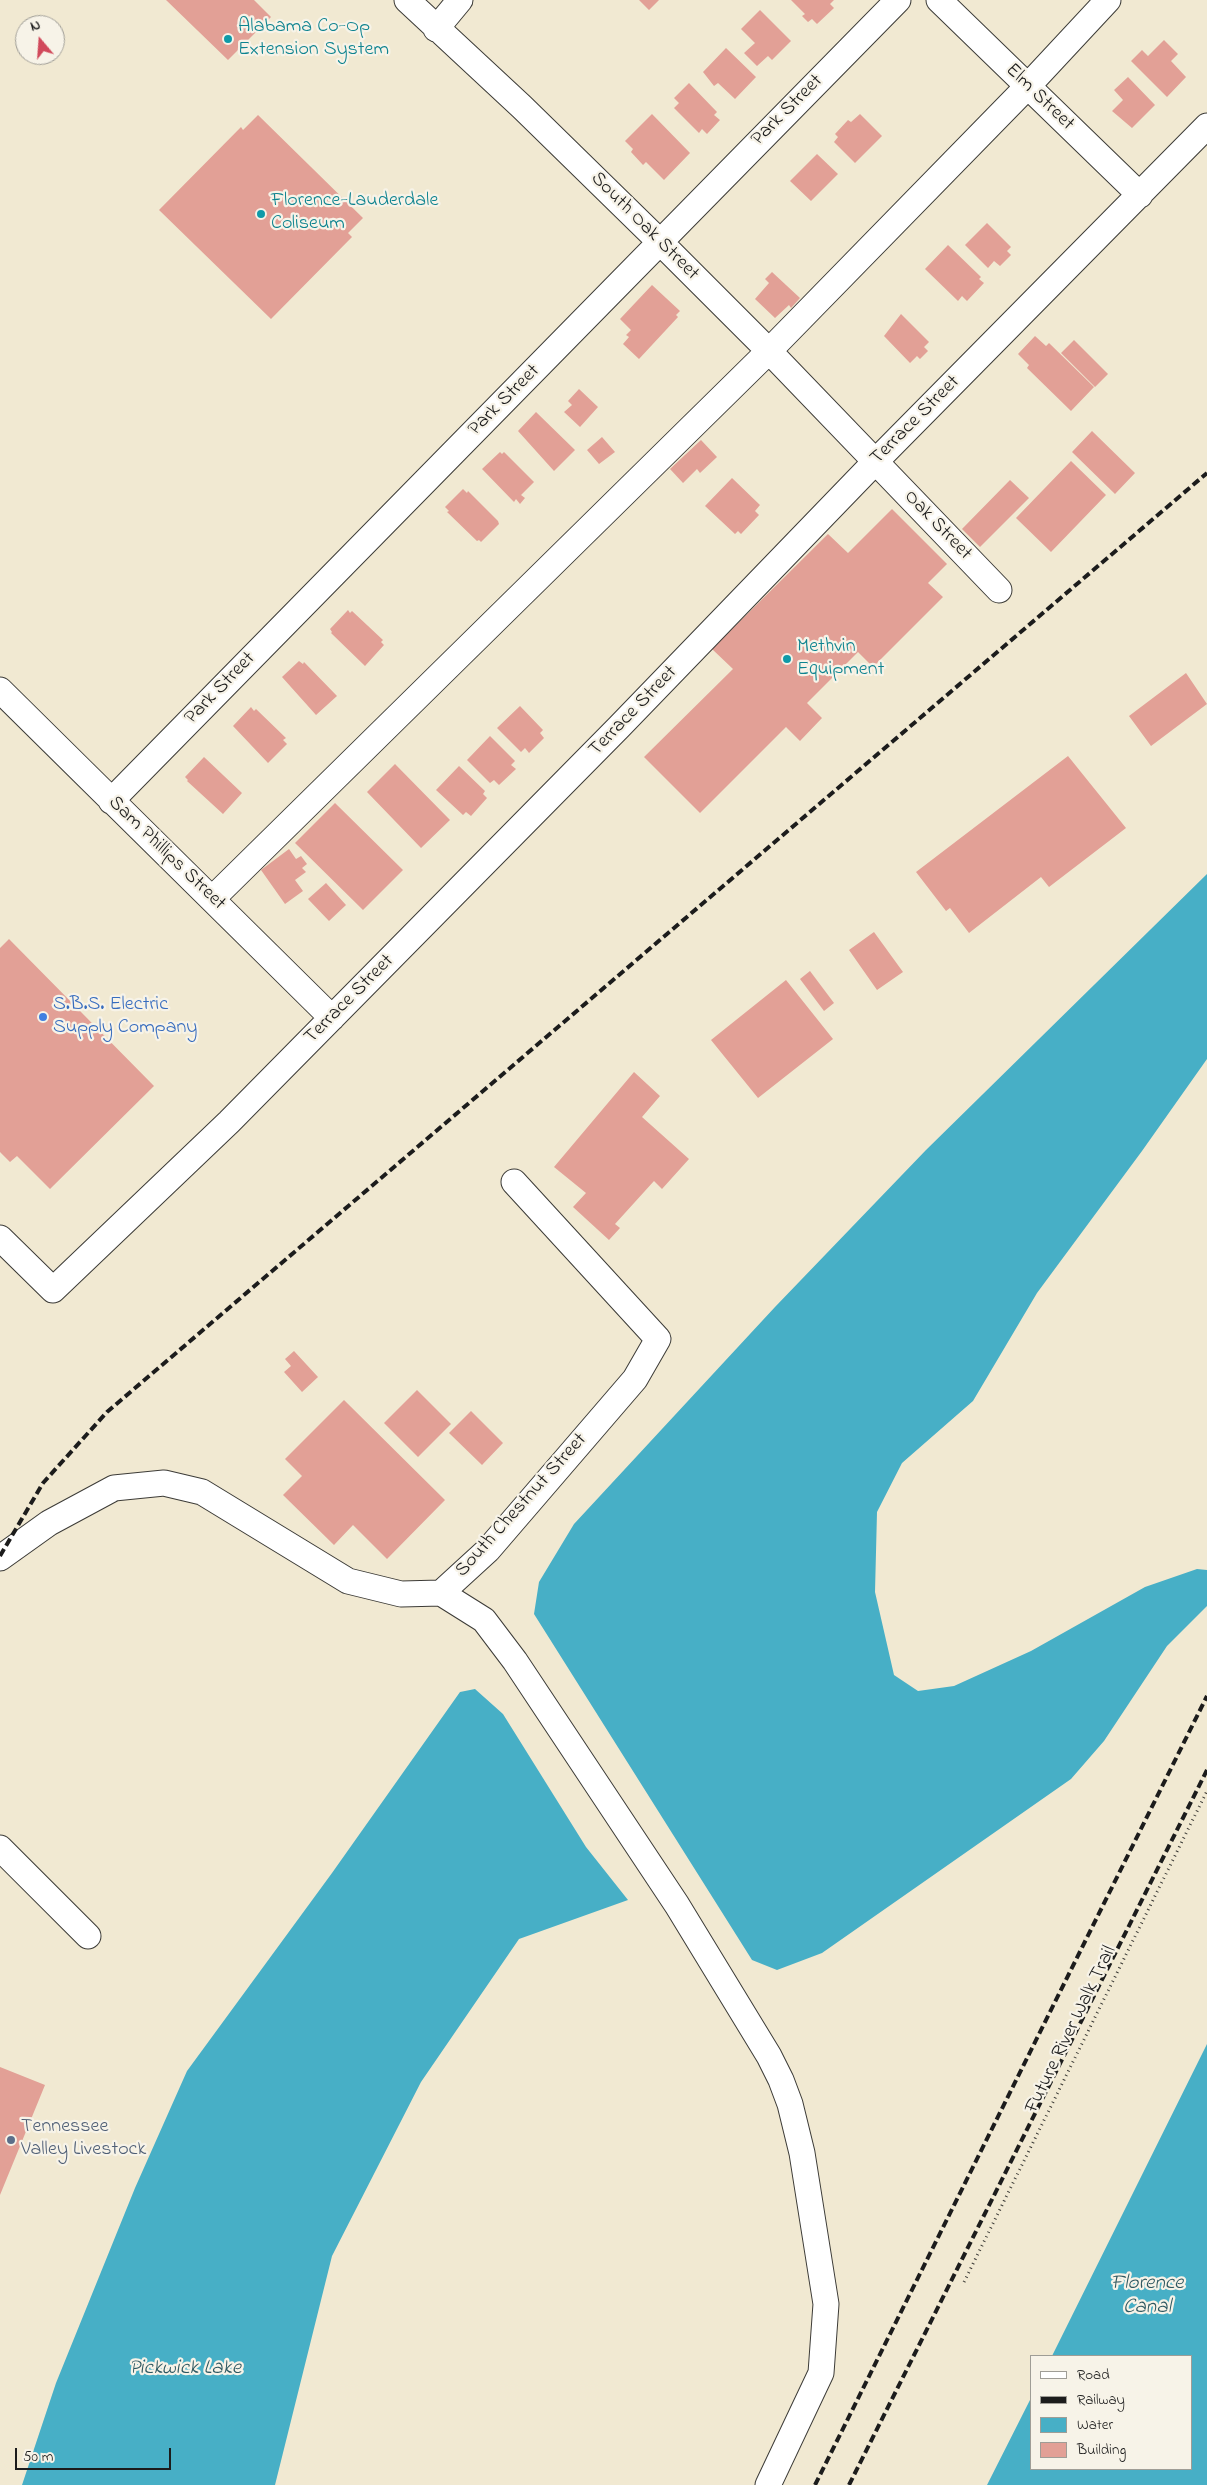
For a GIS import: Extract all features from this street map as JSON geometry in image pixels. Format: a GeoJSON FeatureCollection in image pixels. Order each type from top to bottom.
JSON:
{"type":"FeatureCollection","features":[{"type":"Feature","properties":{"kind":"street","name":"South Oak Street"},"geometry":{"type":"LineString","coordinates":[[407,0],[436,29],[522,106],[659,241],[875,462]]}},
{"type":"Feature","properties":{"kind":"street"},"geometry":{"type":"LineString","coordinates":[[436,29],[460,0]]}},
{"type":"Feature","properties":{"kind":"street","name":"Park Street"},"geometry":{"type":"LineString","coordinates":[[112,801],[571,334],[659,241],[898,0]]}},
{"type":"Feature","properties":{"kind":"street","name":"Elm Street"},"geometry":{"type":"LineString","coordinates":[[939,0],[1140,195]]}},
{"type":"Feature","properties":{"kind":"street"},"geometry":{"type":"LineString","coordinates":[[212,898],[768,351],[1027,87],[1108,0]]}},
{"type":"Feature","properties":{"kind":"street","name":"Terrace Street"},"geometry":{"type":"LineString","coordinates":[[0,1238],[53,1290],[229,1122],[620,727],[875,462],[1207,126]]}},
{"type":"Feature","properties":{"kind":"street","name":"Oak Street"},"geometry":{"type":"LineString","coordinates":[[875,462],[999,590]]}},
{"type":"Feature","properties":{"kind":"street","name":"Sam Phillips Street"},"geometry":{"type":"LineString","coordinates":[[0,690],[332,1018]]}},
{"type":"Feature","properties":{"kind":"street","name":"South Chestnut Street"},"geometry":{"type":"LineString","coordinates":[[0,1558],[49,1523],[114,1488],[164,1483],[202,1492],[348,1581],[401,1594],[441,1593],[488,1550],[635,1380],[658,1339],[514,1182]]}},
{"type":"Feature","properties":{"kind":"street"},"geometry":{"type":"LineString","coordinates":[[441,1593],[484,1620],[516,1661],[677,1905],[769,2056],[790,2104],[802,2153],[826,2304],[821,2373],[768,2485]]}},
{"type":"Feature","properties":{"kind":"street"},"geometry":{"type":"LineString","coordinates":[[0,1848],[88,1936]]}},
{"type":"Feature","properties":{"kind":"path","name":"Future River Walk Trail"},"geometry":{"type":"LineString","coordinates":[[964,2282],[1207,1791]]}},
{"type":"Feature","properties":{"kind":"water"},"geometry":{"type":"Polygon","coordinates":[[[1207,874],[1207,1059],[1037,1293],[973,1401],[902,1463],[877,1512],[875,1592],[894,1675],[918,1691],[954,1686],[1031,1651],[1145,1587],[1197,1569],[1207,1570],[1207,1606],[1167,1646],[1104,1741],[1071,1779],[822,1953],[777,1970],[752,1960],[534,1614],[539,1582],[574,1524],[775,1307],[926,1150],[1207,874]]]}},
{"type":"Feature","properties":{"kind":"water","name":"Pickwick Lake"},"geometry":{"type":"Polygon","coordinates":[[[475,1689],[503,1714],[586,1847],[628,1900],[519,1939],[421,2082],[332,2256],[275,2485],[22,2485],[56,2383],[135,2188],[187,2071],[332,1873],[460,1692],[475,1689]]]}},
{"type":"Feature","properties":{"kind":"water","name":"Florence Canal"},"geometry":{"type":"Polygon","coordinates":[[[1207,2044],[1207,2485],[987,2485],[1030,2400],[1030,2470],[1192,2470],[1192,2355],[1052,2355],[1207,2044]]]}},
{"type":"Feature","properties":{"kind":"building","name":"Alabama Co-Op Extension System"},"geometry":{"type":"Polygon","coordinates":[[[166,0],[254,0],[271,17],[228,60],[166,0]]]}},
{"type":"Feature","properties":{"kind":"building"},"geometry":{"type":"Polygon","coordinates":[[[639,0],[659,0],[649,10],[639,0]]]}},
{"type":"Feature","properties":{"kind":"building"},"geometry":{"type":"Polygon","coordinates":[[[791,0],[834,0],[830,4],[834,8],[817,24],[812,19],[808,22],[802,16],[805,14],[791,0]]]}},
{"type":"Feature","properties":{"kind":"building"},"geometry":{"type":"Polygon","coordinates":[[[760,10],[791,41],[772,60],[768,56],[757,66],[744,53],[755,43],[741,29],[760,10]]]}},
{"type":"Feature","properties":{"kind":"building"},"geometry":{"type":"Polygon","coordinates":[[[1164,40],[1178,54],[1171,61],[1186,77],[1167,97],[1131,61],[1142,50],[1148,56],[1164,40]]]}},
{"type":"Feature","properties":{"kind":"building"},"geometry":{"type":"Polygon","coordinates":[[[726,48],[756,77],[735,99],[718,83],[714,86],[703,72],[726,48]]]}},
{"type":"Feature","properties":{"kind":"building"},"geometry":{"type":"Polygon","coordinates":[[[1128,77],[1155,105],[1132,128],[1112,111],[1123,100],[1114,90],[1128,77]]]}},
{"type":"Feature","properties":{"kind":"building"},"geometry":{"type":"Polygon","coordinates":[[[689,83],[717,112],[714,115],[720,120],[707,134],[702,129],[699,133],[674,108],[679,103],[674,98],[689,83]]]}},
{"type":"Feature","properties":{"kind":"building"},"geometry":{"type":"Polygon","coordinates":[[[652,114],[690,153],[664,180],[646,162],[643,165],[631,152],[633,149],[625,141],[652,114]]]}},
{"type":"Feature","properties":{"kind":"building"},"geometry":{"type":"Polygon","coordinates":[[[860,114],[882,136],[855,163],[834,142],[838,137],[835,134],[848,120],[851,122],[860,114]]]}},
{"type":"Feature","properties":{"kind":"building","name":"Florence-Lauderdale Coliseum"},"geometry":{"type":"Polygon","coordinates":[[[258,115],[363,218],[348,233],[352,237],[271,319],[159,210],[241,127],[243,130],[258,115]]]}},
{"type":"Feature","properties":{"kind":"building"},"geometry":{"type":"Polygon","coordinates":[[[817,154],[838,174],[811,201],[790,181],[817,154]]]}},
{"type":"Feature","properties":{"kind":"building"},"geometry":{"type":"Polygon","coordinates":[[[987,223],[1011,247],[1007,251],[1011,255],[1000,266],[994,261],[988,268],[965,245],[987,223]]]}},
{"type":"Feature","properties":{"kind":"building"},"geometry":{"type":"Polygon","coordinates":[[[948,245],[981,277],[979,279],[984,283],[967,301],[962,296],[958,301],[925,269],[948,245]]]}},
{"type":"Feature","properties":{"kind":"building"},"geometry":{"type":"Polygon","coordinates":[[[772,272],[800,298],[791,308],[789,305],[775,318],[755,299],[769,283],[765,279],[772,272]]]}},
{"type":"Feature","properties":{"kind":"building"},"geometry":{"type":"Polygon","coordinates":[[[652,285],[680,311],[676,315],[678,317],[639,359],[623,344],[629,337],[626,335],[631,330],[620,319],[652,285]]]}},
{"type":"Feature","properties":{"kind":"building"},"geometry":{"type":"Polygon","coordinates":[[[901,314],[929,342],[924,347],[928,351],[920,359],[917,356],[910,363],[884,336],[901,314]]]}},
{"type":"Feature","properties":{"kind":"building"},"geometry":{"type":"Polygon","coordinates":[[[1035,336],[1046,346],[1049,343],[1094,387],[1071,411],[1027,368],[1029,365],[1018,354],[1035,336]]]}},
{"type":"Feature","properties":{"kind":"building"},"geometry":{"type":"Polygon","coordinates":[[[1074,340],[1108,374],[1095,387],[1061,353],[1074,340]]]}},
{"type":"Feature","properties":{"kind":"building"},"geometry":{"type":"Polygon","coordinates":[[[579,389],[598,407],[580,427],[564,412],[572,405],[568,401],[579,389]]]}},
{"type":"Feature","properties":{"kind":"building"},"geometry":{"type":"Polygon","coordinates":[[[536,412],[575,450],[554,471],[518,431],[536,412]]]}},
{"type":"Feature","properties":{"kind":"building"},"geometry":{"type":"Polygon","coordinates":[[[1092,431],[1135,473],[1115,494],[1072,452],[1092,431]]]}},
{"type":"Feature","properties":{"kind":"building"},"geometry":{"type":"Polygon","coordinates":[[[602,437],[615,452],[599,464],[587,450],[602,437]]]}},
{"type":"Feature","properties":{"kind":"building"},"geometry":{"type":"Polygon","coordinates":[[[701,440],[717,457],[700,473],[697,469],[683,483],[670,469],[701,440]]]}},
{"type":"Feature","properties":{"kind":"building"},"geometry":{"type":"Polygon","coordinates":[[[500,452],[502,454],[504,452],[534,482],[521,495],[525,498],[520,504],[516,499],[514,502],[482,469],[500,452]]]}},
{"type":"Feature","properties":{"kind":"building"},"geometry":{"type":"Polygon","coordinates":[[[1071,461],[1106,495],[1051,552],[1016,518],[1071,461]]]}},
{"type":"Feature","properties":{"kind":"building"},"geometry":{"type":"Polygon","coordinates":[[[732,478],[760,505],[755,511],[759,515],[741,534],[738,531],[735,534],[705,506],[732,478]]]}},
{"type":"Feature","properties":{"kind":"building"},"geometry":{"type":"Polygon","coordinates":[[[1010,480],[1029,498],[980,547],[962,529],[1010,480]]]}},
{"type":"Feature","properties":{"kind":"building"},"geometry":{"type":"Polygon","coordinates":[[[463,489],[467,493],[468,491],[498,521],[499,524],[481,542],[477,541],[447,512],[449,511],[445,507],[463,489]]]}},
{"type":"Feature","properties":{"kind":"building","name":"Methvin Equipment"},"geometry":{"type":"Polygon","coordinates":[[[892,509],[947,564],[928,583],[943,597],[873,667],[858,652],[807,703],[822,718],[800,741],[786,727],[700,813],[644,757],[733,669],[712,649],[828,534],[848,553],[892,509]]]}},
{"type":"Feature","properties":{"kind":"building"},"geometry":{"type":"Polygon","coordinates":[[[348,610],[350,613],[352,611],[383,640],[381,642],[384,645],[365,666],[331,633],[330,629],[348,610]]]}},
{"type":"Feature","properties":{"kind":"building"},"geometry":{"type":"Polygon","coordinates":[[[299,661],[303,664],[304,662],[337,696],[316,715],[282,677],[299,661]]]}},
{"type":"Feature","properties":{"kind":"building"},"geometry":{"type":"Polygon","coordinates":[[[1186,673],[1207,704],[1151,746],[1129,716],[1186,673]]]}},
{"type":"Feature","properties":{"kind":"building"},"geometry":{"type":"Polygon","coordinates":[[[520,706],[543,730],[540,733],[544,738],[529,753],[525,748],[521,752],[497,728],[520,706]]]}},
{"type":"Feature","properties":{"kind":"building"},"geometry":{"type":"Polygon","coordinates":[[[251,707],[254,711],[256,709],[286,738],[283,740],[287,744],[268,763],[233,726],[251,707]]]}},
{"type":"Feature","properties":{"kind":"building"},"geometry":{"type":"Polygon","coordinates":[[[490,736],[515,761],[511,765],[516,769],[499,785],[494,780],[490,783],[467,760],[490,736]]]}},
{"type":"Feature","properties":{"kind":"building"},"geometry":{"type":"Polygon","coordinates":[[[1068,756],[1126,828],[1049,887],[1041,877],[969,933],[950,908],[946,911],[916,872],[1068,756]]]}},
{"type":"Feature","properties":{"kind":"building"},"geometry":{"type":"Polygon","coordinates":[[[204,757],[242,793],[223,814],[185,777],[204,757]]]}},
{"type":"Feature","properties":{"kind":"building"},"geometry":{"type":"Polygon","coordinates":[[[395,764],[450,820],[421,848],[367,792],[395,764]]]}},
{"type":"Feature","properties":{"kind":"building"},"geometry":{"type":"Polygon","coordinates":[[[459,766],[485,791],[483,794],[487,798],[471,816],[466,812],[463,815],[436,790],[459,766]]]}},
{"type":"Feature","properties":{"kind":"building"},"geometry":{"type":"Polygon","coordinates":[[[335,803],[403,870],[363,910],[295,843],[335,803]]]}},
{"type":"Feature","properties":{"kind":"building"},"geometry":{"type":"Polygon","coordinates":[[[289,849],[296,859],[301,856],[307,864],[302,868],[306,872],[295,880],[303,891],[285,904],[261,870],[289,849]]]}},
{"type":"Feature","properties":{"kind":"building"},"geometry":{"type":"Polygon","coordinates":[[[326,883],[346,905],[329,921],[308,899],[326,883]]]}},
{"type":"Feature","properties":{"kind":"building"},"geometry":{"type":"Polygon","coordinates":[[[874,932],[903,972],[877,990],[849,950],[874,932]]]}},
{"type":"Feature","properties":{"kind":"building","name":"S.B.S. Electric Supply Company"},"geometry":{"type":"Polygon","coordinates":[[[9,939],[154,1086],[50,1189],[17,1156],[10,1162],[0,1152],[0,948],[9,939]]]}},
{"type":"Feature","properties":{"kind":"building"},"geometry":{"type":"Polygon","coordinates":[[[810,971],[834,1003],[824,1011],[800,979],[810,971]]]}},
{"type":"Feature","properties":{"kind":"building"},"geometry":{"type":"Polygon","coordinates":[[[786,980],[833,1039],[758,1098],[711,1040],[786,980]]]}},
{"type":"Feature","properties":{"kind":"building"},"geometry":{"type":"Polygon","coordinates":[[[634,1072],[660,1096],[642,1117],[689,1159],[662,1189],[654,1181],[615,1224],[620,1228],[609,1240],[573,1207],[586,1193],[554,1167],[634,1072]]]}},
{"type":"Feature","properties":{"kind":"building"},"geometry":{"type":"Polygon","coordinates":[[[294,1351],[318,1377],[302,1392],[284,1372],[291,1366],[285,1359],[294,1351]]]}},
{"type":"Feature","properties":{"kind":"building"},"geometry":{"type":"Polygon","coordinates":[[[417,1390],[451,1424],[418,1457],[384,1423],[417,1390]]]}},
{"type":"Feature","properties":{"kind":"building"},"geometry":{"type":"Polygon","coordinates":[[[344,1400],[445,1500],[387,1559],[353,1525],[334,1545],[283,1495],[302,1476],[285,1459],[344,1400]]]}},
{"type":"Feature","properties":{"kind":"building"},"geometry":{"type":"Polygon","coordinates":[[[471,1411],[503,1443],[482,1465],[449,1433],[471,1411]]]}},
{"type":"Feature","properties":{"kind":"building","name":"Tennessee Valley Livestock"},"geometry":{"type":"Polygon","coordinates":[[[0,2067],[45,2085],[0,2195],[0,2067]]]}},
{"type":"Feature","properties":{"kind":"railway"},"geometry":{"type":"LineString","coordinates":[[0,1556],[43,1483],[107,1412],[1207,473]]}},
{"type":"Feature","properties":{"kind":"railway"},"geometry":{"type":"LineString","coordinates":[[815,2485],[1207,1696]]}},
{"type":"Feature","properties":{"kind":"railway"},"geometry":{"type":"LineString","coordinates":[[849,2485],[1207,1770]]}},
{"type":"Feature","properties":{"kind":"place","name":"Alabama Co-Op Extension System"},"geometry":{"type":"Point","coordinates":[228,39]}},
{"type":"Feature","properties":{"kind":"place","name":"Florence-Lauderdale Coliseum"},"geometry":{"type":"Point","coordinates":[261,214]}},
{"type":"Feature","properties":{"kind":"place","name":"Methvin Equipment"},"geometry":{"type":"Point","coordinates":[787,659]}},
{"type":"Feature","properties":{"kind":"place","name":"S.B.S. Electric Supply Company"},"geometry":{"type":"Point","coordinates":[43,1017]}},
{"type":"Feature","properties":{"kind":"place","name":"Tennessee Valley Livestock"},"geometry":{"type":"Point","coordinates":[11,2140]}}]}
